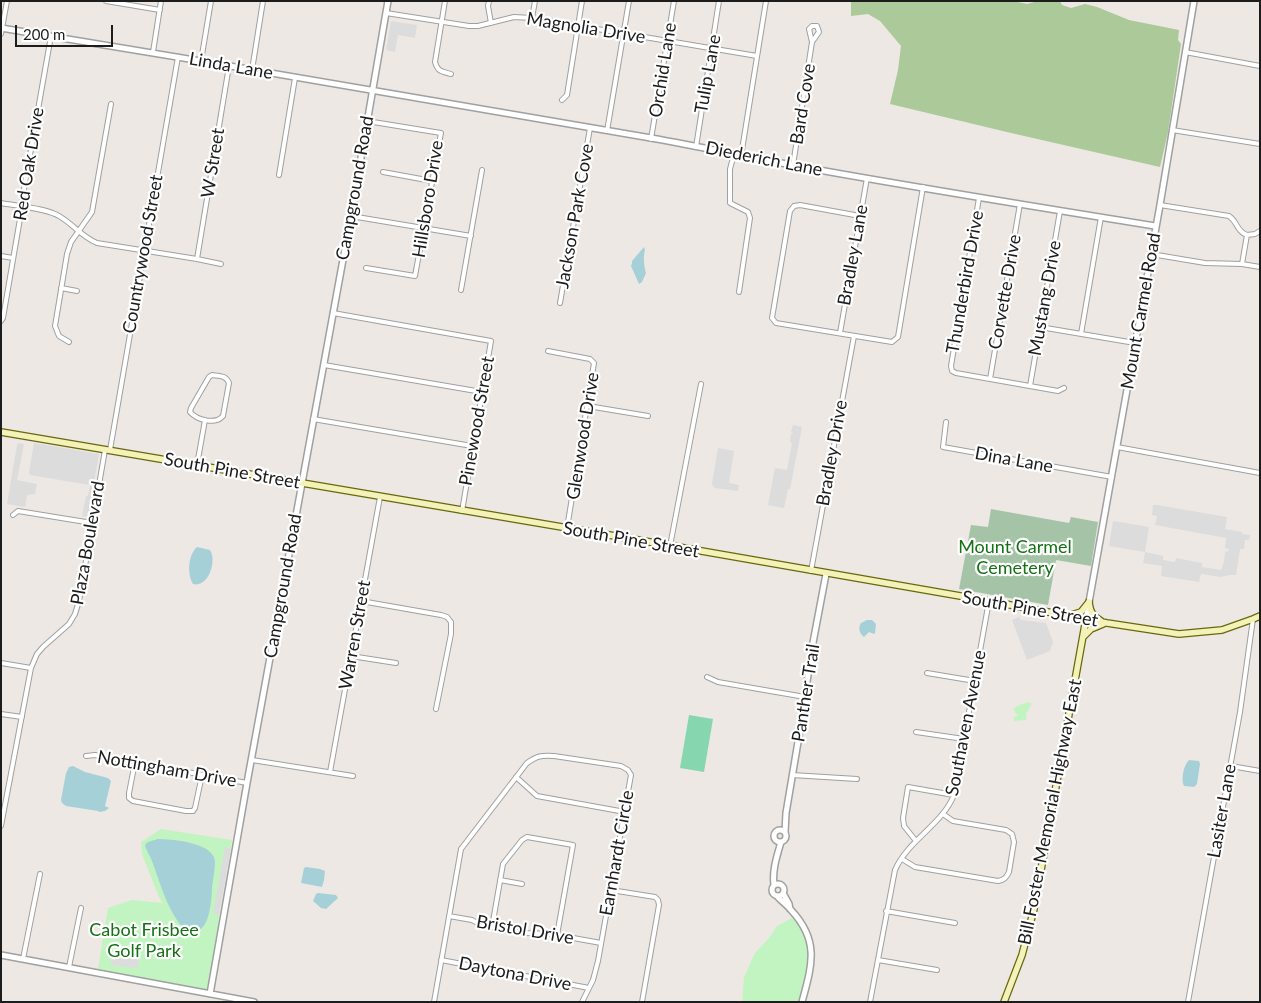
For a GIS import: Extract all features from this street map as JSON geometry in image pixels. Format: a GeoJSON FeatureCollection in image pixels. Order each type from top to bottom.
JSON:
{"type":"FeatureCollection","features":[{"type":"Feature","properties":{"kind":"main road","name":"South Pine Street"},"geometry":{"type":"LineString","coordinates":[[1,432],[989,601],[1086,620],[1179,634],[1222,630],[1260,616]]}},
{"type":"Feature","properties":{"kind":"main road"},"geometry":{"type":"LineString","coordinates":[[1070,616],[1081,612],[1089,602]]}},
{"type":"Feature","properties":{"kind":"main road"},"geometry":{"type":"LineString","coordinates":[[1089,602],[1092,615],[1106,623]]}},
{"type":"Feature","properties":{"kind":"main road"},"geometry":{"type":"LineString","coordinates":[[1070,616],[1079,623],[1082,628],[1083,637]]}},
{"type":"Feature","properties":{"kind":"main road","name":"Bill Foster Memorial Highway East"},"geometry":{"type":"LineString","coordinates":[[1004,1002],[1022,955],[1034,909],[1086,620]]}},
{"type":"Feature","properties":{"kind":"main road"},"geometry":{"type":"LineString","coordinates":[[1083,637],[1091,629],[1106,623]]}},
{"type":"Feature","properties":{"kind":"street"},"geometry":{"type":"LineString","coordinates":[[2,30],[7,1]]}},
{"type":"Feature","properties":{"kind":"street"},"geometry":{"type":"LineString","coordinates":[[106,1],[160,10]]}},
{"type":"Feature","properties":{"kind":"street"},"geometry":{"type":"LineString","coordinates":[[153,52],[161,1]]}},
{"type":"Feature","properties":{"kind":"street"},"geometry":{"type":"LineString","coordinates":[[201,61],[211,1]]}},
{"type":"Feature","properties":{"kind":"street"},"geometry":{"type":"LineString","coordinates":[[252,70],[263,1]]}},
{"type":"Feature","properties":{"kind":"street","name":"Campground Road"},"geometry":{"type":"LineString","coordinates":[[210,994],[351,216],[388,1]]}},
{"type":"Feature","properties":{"kind":"street"},"geometry":{"type":"LineString","coordinates":[[445,1],[435,62],[437,68],[451,74]]}},
{"type":"Feature","properties":{"kind":"street"},"geometry":{"type":"LineString","coordinates":[[489,1],[491,23]]}},
{"type":"Feature","properties":{"kind":"street"},"geometry":{"type":"LineString","coordinates":[[532,18],[535,1]]}},
{"type":"Feature","properties":{"kind":"street"},"geometry":{"type":"LineString","coordinates":[[562,100],[567,95],[582,1]]}},
{"type":"Feature","properties":{"kind":"street"},"geometry":{"type":"LineString","coordinates":[[607,131],[628,1]]}},
{"type":"Feature","properties":{"kind":"street","name":"Orchid Lane"},"geometry":{"type":"LineString","coordinates":[[651,138],[674,1]]}},
{"type":"Feature","properties":{"kind":"street","name":"Tulip Lane"},"geometry":{"type":"LineString","coordinates":[[696,147],[720,1]]}},
{"type":"Feature","properties":{"kind":"street"},"geometry":{"type":"LineString","coordinates":[[741,156],[766,1]]}},
{"type":"Feature","properties":{"kind":"street","name":"Mount Carmel Road"},"geometry":{"type":"LineString","coordinates":[[1086,620],[1160,205],[1194,1]]}},
{"type":"Feature","properties":{"kind":"street","name":"Magnolia Drive"},"geometry":{"type":"LineString","coordinates":[[386,13],[469,26],[478,26],[514,17],[532,18],[757,56]]}},
{"type":"Feature","properties":{"kind":"street","name":"Linda Lane"},"geometry":{"type":"LineString","coordinates":[[2,30],[153,52],[372,90]]}},
{"type":"Feature","properties":{"kind":"street","name":"Red Oak Drive"},"geometry":{"type":"LineString","coordinates":[[1,321],[51,36]]}},
{"type":"Feature","properties":{"kind":"street","name":"Bard Cove"},"geometry":{"type":"LineString","coordinates":[[793,165],[812,42]]}},
{"type":"Feature","properties":{"kind":"street"},"geometry":{"type":"LineString","coordinates":[[1185,52],[1260,66]]}},
{"type":"Feature","properties":{"kind":"street","name":"Countrywood Street"},"geometry":{"type":"LineString","coordinates":[[108,450],[178,57]]}},
{"type":"Feature","properties":{"kind":"street","name":"W Street"},"geometry":{"type":"LineString","coordinates":[[198,259],[229,66]]}},
{"type":"Feature","properties":{"kind":"street"},"geometry":{"type":"LineString","coordinates":[[279,175],[295,78]]}},
{"type":"Feature","properties":{"kind":"street","name":"Diederich Lane"},"geometry":{"type":"LineString","coordinates":[[372,90],[651,138],[741,156],[979,198],[1156,226]]}},
{"type":"Feature","properties":{"kind":"street"},"geometry":{"type":"LineString","coordinates":[[69,342],[59,336],[55,326],[68,248],[92,212],[111,104]]}},
{"type":"Feature","properties":{"kind":"street","name":"Hillsboro Drive"},"geometry":{"type":"LineString","coordinates":[[366,268],[415,276],[441,133],[367,121]]}},
{"type":"Feature","properties":{"kind":"street","name":"Jackson Park Cove"},"geometry":{"type":"LineString","coordinates":[[560,303],[590,128]]}},
{"type":"Feature","properties":{"kind":"street"},"geometry":{"type":"LineString","coordinates":[[1172,130],[1260,144]]}},
{"type":"Feature","properties":{"kind":"street"},"geometry":{"type":"LineString","coordinates":[[734,154],[730,169],[730,203],[748,212],[750,218],[738,292]]}},
{"type":"Feature","properties":{"kind":"street"},"geometry":{"type":"LineString","coordinates":[[461,290],[482,170]]}},
{"type":"Feature","properties":{"kind":"street"},"geometry":{"type":"LineString","coordinates":[[383,172],[432,181]]}},
{"type":"Feature","properties":{"kind":"street","name":"Bradley Lane"},"geometry":{"type":"LineString","coordinates":[[840,333],[867,178]]}},
{"type":"Feature","properties":{"kind":"street"},"geometry":{"type":"LineString","coordinates":[[860,216],[800,205],[794,206],[790,211],[772,318],[776,323],[892,342],[898,337],[923,187]]}},
{"type":"Feature","properties":{"kind":"street","name":"Thunderbird Drive"},"geometry":{"type":"LineString","coordinates":[[979,198],[951,366],[952,371],[1058,391],[1064,388]]}},
{"type":"Feature","properties":{"kind":"street"},"geometry":{"type":"LineString","coordinates":[[1,203],[50,212],[59,216],[86,238],[97,243],[222,264]]}},
{"type":"Feature","properties":{"kind":"street","name":"Corvette Drive"},"geometry":{"type":"LineString","coordinates":[[990,379],[1020,204]]}},
{"type":"Feature","properties":{"kind":"street"},"geometry":{"type":"LineString","coordinates":[[1160,205],[1229,216],[1234,220],[1239,230],[1247,235],[1260,231]]}},
{"type":"Feature","properties":{"kind":"street","name":"Mustang Drive"},"geometry":{"type":"LineString","coordinates":[[1030,386],[1060,211]]}},
{"type":"Feature","properties":{"kind":"street"},"geometry":{"type":"LineString","coordinates":[[351,216],[470,236]]}},
{"type":"Feature","properties":{"kind":"street"},"geometry":{"type":"LineString","coordinates":[[1081,334],[1101,217]]}},
{"type":"Feature","properties":{"kind":"street"},"geometry":{"type":"LineString","coordinates":[[1242,264],[1247,235]]}},
{"type":"Feature","properties":{"kind":"street"},"geometry":{"type":"LineString","coordinates":[[1151,254],[1205,263],[1242,264],[1260,267]]}},
{"type":"Feature","properties":{"kind":"street"},"geometry":{"type":"LineString","coordinates":[[1,256],[13,258]]}},
{"type":"Feature","properties":{"kind":"street"},"geometry":{"type":"LineString","coordinates":[[61,288],[77,291]]}},
{"type":"Feature","properties":{"kind":"street","name":"Pinewood Street"},"geometry":{"type":"LineString","coordinates":[[333,314],[491,341],[462,511]]}},
{"type":"Feature","properties":{"kind":"street"},"geometry":{"type":"LineString","coordinates":[[1040,327],[1134,343]]}},
{"type":"Feature","properties":{"kind":"street","name":"Bradley Drive"},"geometry":{"type":"LineString","coordinates":[[811,571],[854,336]]}},
{"type":"Feature","properties":{"kind":"street","name":"Glenwood Drive"},"geometry":{"type":"LineString","coordinates":[[548,351],[590,359],[594,362],[567,528]]}},
{"type":"Feature","properties":{"kind":"street"},"geometry":{"type":"LineString","coordinates":[[324,365],[482,392]]}},
{"type":"Feature","properties":{"kind":"street"},"geometry":{"type":"LineString","coordinates":[[212,375],[224,377],[229,383],[223,416],[216,421],[205,420],[195,418],[190,412],[191,408],[208,377],[212,375]]}},
{"type":"Feature","properties":{"kind":"street"},"geometry":{"type":"LineString","coordinates":[[670,546],[701,384]]}},
{"type":"Feature","properties":{"kind":"street"},"geometry":{"type":"LineString","coordinates":[[588,406],[648,416]]}},
{"type":"Feature","properties":{"kind":"street"},"geometry":{"type":"LineString","coordinates":[[313,419],[472,446]]}},
{"type":"Feature","properties":{"kind":"street"},"geometry":{"type":"LineString","coordinates":[[198,465],[205,420]]}},
{"type":"Feature","properties":{"kind":"street","name":"Dina Lane"},"geometry":{"type":"LineString","coordinates":[[946,422],[943,447],[1112,477]]}},
{"type":"Feature","properties":{"kind":"street"},"geometry":{"type":"LineString","coordinates":[[1117,447],[1260,473]]}},
{"type":"Feature","properties":{"kind":"street","name":"Plaza Boulevard"},"geometry":{"type":"LineString","coordinates":[[1,826],[31,668],[37,654],[68,624],[75,614],[108,450]]}},
{"type":"Feature","properties":{"kind":"street","name":"Warren Street"},"geometry":{"type":"LineString","coordinates":[[330,772],[380,497]]}},
{"type":"Feature","properties":{"kind":"street"},"geometry":{"type":"LineString","coordinates":[[13,514],[18,511],[92,524]]}},
{"type":"Feature","properties":{"kind":"street","name":"Panther Trail"},"geometry":{"type":"LineString","coordinates":[[782,831],[826,574]]}},
{"type":"Feature","properties":{"kind":"street"},"geometry":{"type":"LineString","coordinates":[[361,601],[440,615],[447,617],[451,622],[436,709]]}},
{"type":"Feature","properties":{"kind":"street","name":"Southaven Avenue"},"geometry":{"type":"LineString","coordinates":[[870,1002],[895,870],[916,841],[943,814],[954,795],[989,601]]}},
{"type":"Feature","properties":{"kind":"street","name":"Lasiter Lane"},"geometry":{"type":"LineString","coordinates":[[1188,1002],[1241,708],[1253,619]]}},
{"type":"Feature","properties":{"kind":"street"},"geometry":{"type":"LineString","coordinates":[[351,656],[396,662]]}},
{"type":"Feature","properties":{"kind":"street"},"geometry":{"type":"LineString","coordinates":[[1,663],[31,668]]}},
{"type":"Feature","properties":{"kind":"street"},"geometry":{"type":"LineString","coordinates":[[927,673],[974,681]]}},
{"type":"Feature","properties":{"kind":"street"},"geometry":{"type":"LineString","coordinates":[[707,677],[718,682],[805,697]]}},
{"type":"Feature","properties":{"kind":"street"},"geometry":{"type":"LineString","coordinates":[[1,714],[22,717]]}},
{"type":"Feature","properties":{"kind":"street"},"geometry":{"type":"LineString","coordinates":[[916,732],[964,739]]}},
{"type":"Feature","properties":{"kind":"street","name":"Nottingham Drive"},"geometry":{"type":"LineString","coordinates":[[86,756],[95,755],[247,783]]}},
{"type":"Feature","properties":{"kind":"street","name":"Earnhardt Circle"},"geometry":{"type":"LineString","coordinates":[[434,1002],[461,849],[526,763],[536,756],[554,756],[621,766],[628,770],[631,775],[601,943],[593,980],[582,1002]]}},
{"type":"Feature","properties":{"kind":"street"},"geometry":{"type":"LineString","coordinates":[[252,760],[353,776]]}},
{"type":"Feature","properties":{"kind":"street"},"geometry":{"type":"LineString","coordinates":[[135,762],[129,793],[129,798],[133,801],[192,811],[195,808],[202,775]]}},
{"type":"Feature","properties":{"kind":"street"},"geometry":{"type":"LineString","coordinates":[[1231,766],[1260,771]]}},
{"type":"Feature","properties":{"kind":"street"},"geometry":{"type":"LineString","coordinates":[[792,775],[857,779]]}},
{"type":"Feature","properties":{"kind":"street"},"geometry":{"type":"LineString","coordinates":[[516,777],[537,796],[625,812]]}},
{"type":"Feature","properties":{"kind":"street"},"geometry":{"type":"LineString","coordinates":[[916,841],[904,826],[903,818],[908,787],[954,795]]}},
{"type":"Feature","properties":{"kind":"street"},"geometry":{"type":"LineString","coordinates":[[902,858],[916,866],[998,881],[1004,880],[1009,872],[1014,842],[1012,834],[1006,830],[953,820],[943,814]]}},
{"type":"Feature","properties":{"kind":"street"},"geometry":{"type":"LineString","coordinates":[[776,884],[774,872],[779,842],[786,835],[782,831],[775,832],[774,835],[774,838],[779,842]]}},
{"type":"Feature","properties":{"kind":"street"},"geometry":{"type":"LineString","coordinates":[[492,927],[503,864],[524,838],[527,837],[573,845],[558,935]]}},
{"type":"Feature","properties":{"kind":"street"},"geometry":{"type":"LineString","coordinates":[[24,959],[40,874]]}},
{"type":"Feature","properties":{"kind":"street"},"geometry":{"type":"LineString","coordinates":[[500,880],[522,884]]}},
{"type":"Feature","properties":{"kind":"street"},"geometry":{"type":"LineString","coordinates":[[776,884],[782,885],[784,888],[783,893],[790,909]]}},
{"type":"Feature","properties":{"kind":"street"},"geometry":{"type":"LineString","coordinates":[[776,884],[772,888],[772,892],[790,909],[802,925],[810,942],[812,954],[810,972],[802,1002]]}},
{"type":"Feature","properties":{"kind":"street"},"geometry":{"type":"LineString","coordinates":[[611,890],[655,897],[658,900],[659,905],[642,1002]]}},
{"type":"Feature","properties":{"kind":"street"},"geometry":{"type":"LineString","coordinates":[[777,896],[781,896],[783,893]]}},
{"type":"Feature","properties":{"kind":"street"},"geometry":{"type":"LineString","coordinates":[[69,967],[81,908]]}},
{"type":"Feature","properties":{"kind":"street"},"geometry":{"type":"LineString","coordinates":[[886,911],[955,923]]}},
{"type":"Feature","properties":{"kind":"street","name":"Bristol Drive"},"geometry":{"type":"LineString","coordinates":[[449,916],[472,920],[478,924],[492,927],[558,935],[601,943]]}},
{"type":"Feature","properties":{"kind":"street"},"geometry":{"type":"LineString","coordinates":[[1,954],[210,994],[222,999],[254,1002]]}},
{"type":"Feature","properties":{"kind":"street","name":"Daytona Drive"},"geometry":{"type":"LineString","coordinates":[[441,960],[589,988]]}},
{"type":"Feature","properties":{"kind":"street"},"geometry":{"type":"LineString","coordinates":[[878,960],[937,970]]}},
{"type":"Feature","properties":{"kind":"green space"},"geometry":{"type":"Polygon","coordinates":[[[851,1],[1013,1],[1027,4],[1038,1],[1060,1],[1062,5],[1071,8],[1085,4],[1129,20],[1179,30],[1178,40],[1181,44],[1168,132],[1160,167],[890,104],[898,70],[901,46],[880,21],[868,14],[851,16],[851,1]]]}},
{"type":"Feature","properties":{"kind":"green space","name":"Mount Carmel Cemetery"},"geometry":{"type":"Polygon","coordinates":[[[991,509],[1069,523],[1071,517],[1098,522],[1091,566],[1056,560],[1048,605],[959,589],[971,525],[988,527],[991,509]]]}},
{"type":"Feature","properties":{"kind":"green space"},"geometry":{"type":"Polygon","coordinates":[[[1030,702],[1031,705],[1026,714],[1026,720],[1014,721],[1014,717],[1018,716],[1013,709],[1021,704],[1030,702]]]}},
{"type":"Feature","properties":{"kind":"green space"},"geometry":{"type":"Polygon","coordinates":[[[689,715],[713,719],[704,772],[680,768],[689,715]]]}},
{"type":"Feature","properties":{"kind":"green space","name":"Cabot Frisbee Golf Park"},"geometry":{"type":"Polygon","coordinates":[[[161,829],[232,840],[219,914],[216,959],[210,994],[98,969],[108,908],[132,900],[163,903],[142,854],[141,842],[161,829]]]}},
{"type":"Feature","properties":{"kind":"green space"},"geometry":{"type":"Polygon","coordinates":[[[794,917],[809,945],[810,958],[800,1002],[742,1002],[744,977],[755,953],[777,926],[794,917]]]}},
{"type":"Feature","properties":{"kind":"shaded area"},"geometry":{"type":"Polygon","coordinates":[[[391,21],[417,25],[415,38],[398,35],[395,52],[386,50],[391,21]]]}},
{"type":"Feature","properties":{"kind":"shaded area"},"geometry":{"type":"Polygon","coordinates":[[[793,425],[802,427],[790,489],[788,489],[784,508],[768,505],[775,468],[787,470],[792,443],[790,442],[791,434],[794,434],[791,432],[793,425]]]}},
{"type":"Feature","properties":{"kind":"shaded area"},"geometry":{"type":"Polygon","coordinates":[[[19,443],[24,444],[17,480],[37,484],[35,494],[27,495],[25,507],[7,504],[17,445],[19,443]]]}},
{"type":"Feature","properties":{"kind":"shaded area"},"geometry":{"type":"Polygon","coordinates":[[[34,443],[99,454],[88,517],[82,516],[90,485],[30,475],[34,443]]]}},
{"type":"Feature","properties":{"kind":"shaded area"},"geometry":{"type":"Polygon","coordinates":[[[718,448],[734,451],[729,483],[739,485],[738,491],[715,488],[713,486],[718,448]]]}},
{"type":"Feature","properties":{"kind":"shaded area"},"geometry":{"type":"Polygon","coordinates":[[[1153,505],[1227,517],[1225,529],[1250,535],[1249,540],[1245,540],[1244,549],[1240,549],[1236,575],[1220,577],[1201,574],[1199,582],[1161,576],[1162,566],[1143,563],[1145,552],[1163,556],[1163,560],[1175,562],[1176,558],[1202,563],[1202,567],[1221,570],[1225,551],[1228,552],[1229,549],[1225,548],[1226,538],[1155,525],[1157,516],[1152,515],[1153,505]]]}},
{"type":"Feature","properties":{"kind":"shaded area"},"geometry":{"type":"Polygon","coordinates":[[[1113,521],[1149,527],[1145,552],[1109,546],[1113,521]]]}},
{"type":"Feature","properties":{"kind":"shaded area"},"geometry":{"type":"Polygon","coordinates":[[[1019,617],[1021,620],[1046,623],[1053,642],[1050,651],[1027,660],[1012,620],[1019,617]]]}},
{"type":"Feature","properties":{"kind":"shaded area"},"geometry":{"type":"Polygon","coordinates":[[[225,847],[231,849],[219,914],[213,914],[225,847]]]}},
{"type":"Feature","properties":{"kind":"shaded area"},"geometry":{"type":"Polygon","coordinates":[[[111,955],[139,958],[138,968],[111,965],[111,955]]]}},
{"type":"Feature","properties":{"kind":"water"},"geometry":{"type":"Polygon","coordinates":[[[644,247],[646,273],[639,284],[631,266],[632,261],[644,247]]]}},
{"type":"Feature","properties":{"kind":"water"},"geometry":{"type":"Polygon","coordinates":[[[197,547],[210,550],[213,560],[207,578],[199,584],[193,584],[189,565],[194,550],[197,547]]]}},
{"type":"Feature","properties":{"kind":"water"},"geometry":{"type":"Polygon","coordinates":[[[872,620],[876,624],[875,633],[869,632],[864,637],[859,627],[861,623],[872,620]]]}},
{"type":"Feature","properties":{"kind":"water"},"geometry":{"type":"Polygon","coordinates":[[[1189,760],[1199,761],[1200,764],[1197,784],[1194,787],[1184,786],[1183,783],[1184,769],[1189,760]]]}},
{"type":"Feature","properties":{"kind":"water"},"geometry":{"type":"Polygon","coordinates":[[[73,766],[85,772],[108,778],[111,781],[105,806],[109,808],[99,812],[66,806],[62,803],[66,773],[69,767],[73,766]]]}},
{"type":"Feature","properties":{"kind":"water"},"geometry":{"type":"Polygon","coordinates":[[[157,839],[190,843],[207,850],[213,855],[215,864],[210,910],[205,924],[196,934],[189,934],[182,927],[167,901],[145,846],[148,842],[157,839]]]}},
{"type":"Feature","properties":{"kind":"water"},"geometry":{"type":"Polygon","coordinates":[[[304,868],[325,871],[322,887],[301,883],[304,868]]]}},
{"type":"Feature","properties":{"kind":"water"},"geometry":{"type":"Polygon","coordinates":[[[318,893],[336,895],[338,898],[326,909],[321,908],[313,901],[318,893]]]}}]}
